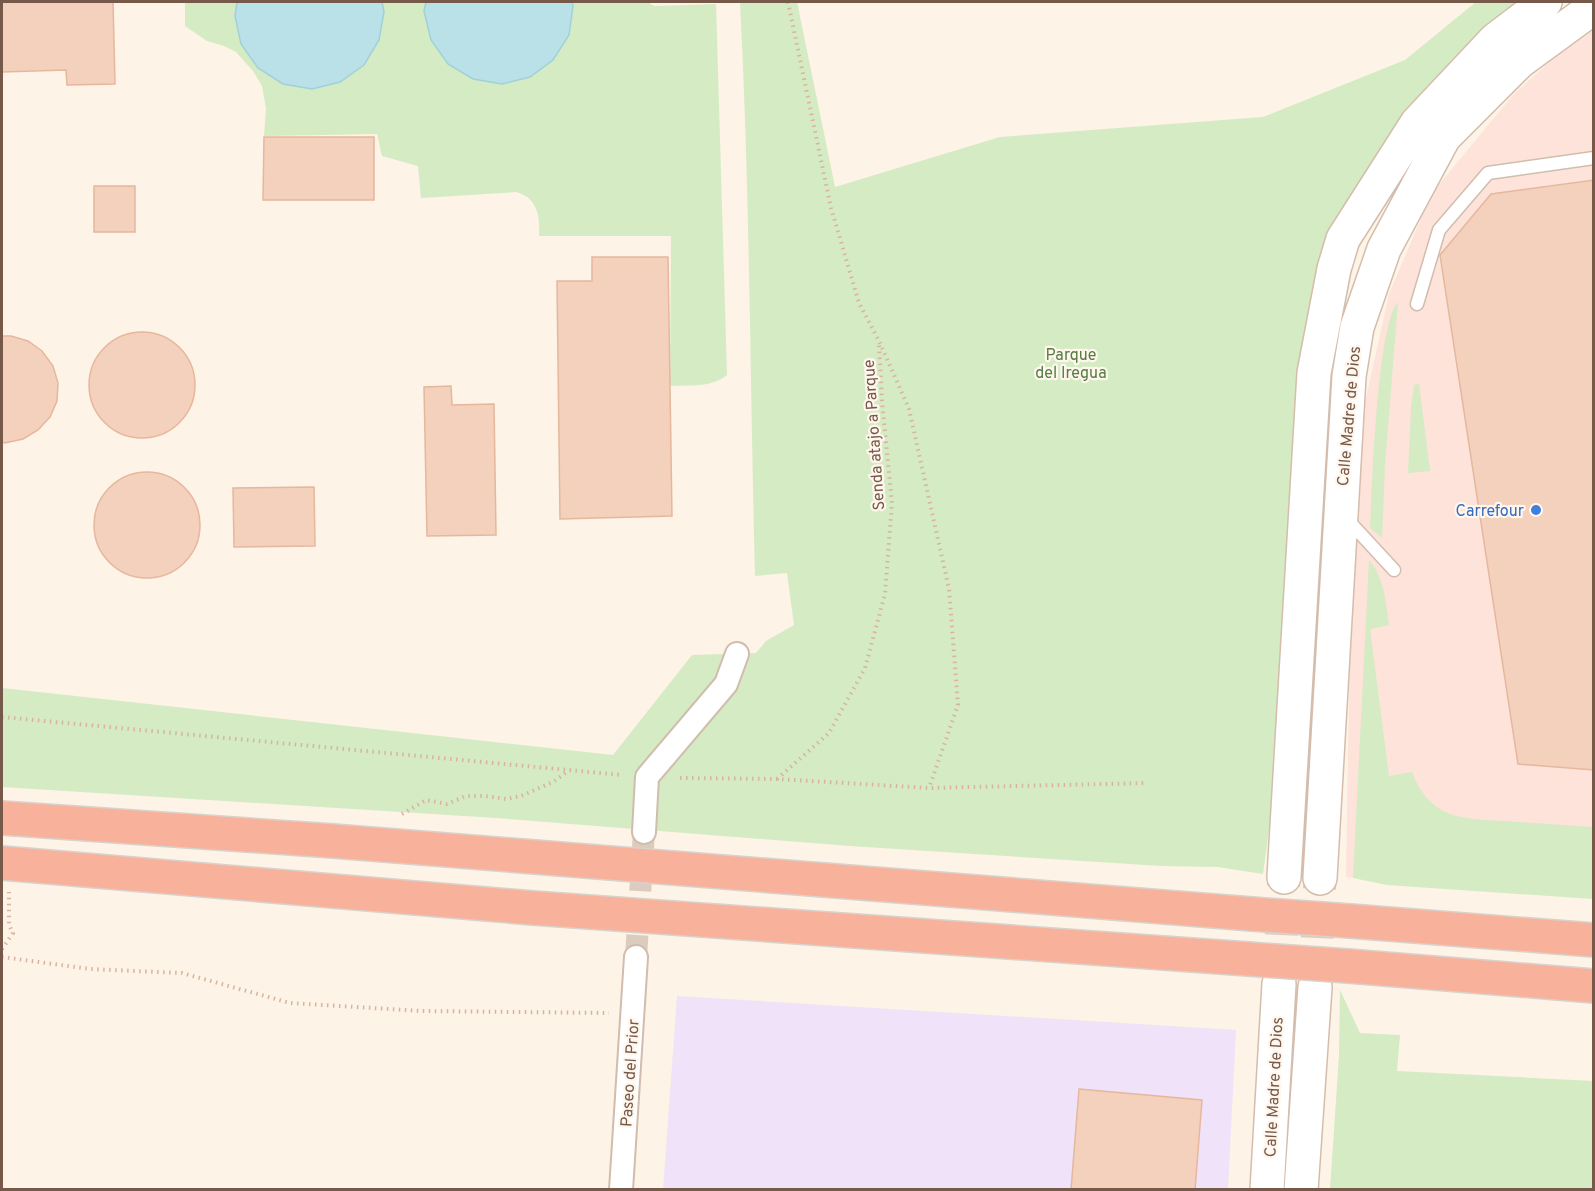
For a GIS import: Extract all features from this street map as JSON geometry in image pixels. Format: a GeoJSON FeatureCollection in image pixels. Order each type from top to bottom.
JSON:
{"type":"FeatureCollection","features":[{"type":"Feature","properties":{"kind":"highway"},"geometry":{"type":"LineString","coordinates":[[2,818],[345,842],[1593,940]]}},
{"type":"Feature","properties":{"kind":"highway"},"geometry":{"type":"LineString","coordinates":[[5,878],[35,867],[545,909],[1348,966],[1593,986]]}},
{"type":"Feature","properties":{"kind":"highway"},"geometry":{"type":"LineString","coordinates":[[1459,929],[1593,926]]}},
{"type":"Feature","properties":{"kind":"main road","name":"Calle Madre de Dios"},"geometry":{"type":"LineString","coordinates":[[1284,877],[1314,373],[1334,268],[1343,239],[1417,123],[1495,40],[1545,2]]}},
{"type":"Feature","properties":{"kind":"main road","name":"Calle Madre de Dios"},"geometry":{"type":"LineString","coordinates":[[1320,878],[1348,376],[1357,327],[1384,249],[1444,137],[1519,62],[1593,7]]}},
{"type":"Feature","properties":{"kind":"main road","name":"Calle Madre de Dios"},"geometry":{"type":"LineString","coordinates":[[1267,1190],[1279,984]]}},
{"type":"Feature","properties":{"kind":"main road","name":"Calle Madre de Dios"},"geometry":{"type":"LineString","coordinates":[[1301,1190],[1315,987]]}},
{"type":"Feature","properties":{"kind":"street"},"geometry":{"type":"LineString","coordinates":[[644,832],[647,777],[726,684],[737,654]]}},
{"type":"Feature","properties":{"kind":"street","name":"Paseo del Prior"},"geometry":{"type":"LineString","coordinates":[[621,1190],[636,957]]}},
{"type":"Feature","properties":{"kind":"lane"},"geometry":{"type":"LineString","coordinates":[[1417,304],[1439,230],[1488,173],[1593,158]]}},
{"type":"Feature","properties":{"kind":"lane"},"geometry":{"type":"LineString","coordinates":[[1341,513],[1394,570]]}},
{"type":"Feature","properties":{"kind":"path"},"geometry":{"type":"LineString","coordinates":[[788,2],[831,208],[859,303],[879,340],[909,409],[949,589],[958,705],[929,788]]}},
{"type":"Feature","properties":{"kind":"path","name":"Senda atajo a Parque"},"geometry":{"type":"LineString","coordinates":[[777,779],[829,734],[865,668],[885,594],[892,503],[882,402],[879,340]]}},
{"type":"Feature","properties":{"kind":"path"},"geometry":{"type":"LineString","coordinates":[[2,717],[647,777],[777,779],[929,788],[1147,783]]}},
{"type":"Feature","properties":{"kind":"path"},"geometry":{"type":"LineString","coordinates":[[401,815],[426,800],[447,804],[466,796],[506,799],[522,796],[553,782],[569,770]]}},
{"type":"Feature","properties":{"kind":"path"},"geometry":{"type":"LineString","coordinates":[[2,950],[13,933],[9,925],[5,878]]}},
{"type":"Feature","properties":{"kind":"path"},"geometry":{"type":"LineString","coordinates":[[2,957],[90,969],[182,973],[290,1003],[422,1011],[611,1013]]}},
{"type":"Feature","properties":{"kind":"shaded area"},"geometry":{"type":"Polygon","coordinates":[[[1593,23],[1593,892],[1346,877],[1351,573],[1364,407],[1389,294],[1432,193],[1513,95],[1593,23]]]}},
{"type":"Feature","properties":{"kind":"shaded area"},"geometry":{"type":"Polygon","coordinates":[[[677,996],[1236,1030],[1228,1189],[663,1190],[677,996]]]}},
{"type":"Feature","properties":{"kind":"green space"},"geometry":{"type":"Polygon","coordinates":[[[185,2],[648,2],[655,6],[716,4],[727,375],[707,384],[670,386],[671,236],[539,236],[538,215],[533,203],[516,192],[421,198],[418,166],[382,156],[377,134],[264,136],[266,108],[262,86],[253,71],[236,52],[207,41],[185,26],[185,2]]]}},
{"type":"Feature","properties":{"kind":"green space","name":"Parque del Iregua"},"geometry":{"type":"Polygon","coordinates":[[[740,2],[797,2],[835,187],[1000,137],[1263,117],[1405,60],[1476,2],[1522,2],[1325,252],[1263,874],[1218,867],[1162,866],[850,846],[496,818],[2,787],[2,688],[613,755],[692,655],[756,653],[766,641],[794,625],[787,573],[755,576],[748,217],[740,2]]]}},
{"type":"Feature","properties":{"kind":"green space"},"geometry":{"type":"Polygon","coordinates":[[[1398,302],[1385,464],[1382,538],[1370,528],[1374,446],[1385,341],[1391,316],[1398,302]]]}},
{"type":"Feature","properties":{"kind":"green space"},"geometry":{"type":"Polygon","coordinates":[[[1419,384],[1430,471],[1408,473],[1411,407],[1414,385],[1419,384]]]}},
{"type":"Feature","properties":{"kind":"green space"},"geometry":{"type":"Polygon","coordinates":[[[1369,560],[1381,582],[1389,625],[1370,629],[1389,776],[1412,772],[1420,789],[1432,803],[1443,811],[1466,818],[1593,827],[1593,899],[1387,885],[1353,878],[1369,560]]]}},
{"type":"Feature","properties":{"kind":"green space"},"geometry":{"type":"Polygon","coordinates":[[[1340,990],[1360,1033],[1400,1035],[1397,1071],[1593,1081],[1593,1189],[1330,1189],[1339,1056],[1340,990]]]}},
{"type":"Feature","properties":{"kind":"water"},"geometry":{"type":"Polygon","coordinates":[[[237,2],[382,2],[384,12],[379,40],[364,65],[340,82],[312,89],[283,84],[258,68],[241,44],[235,16],[237,2]]]}},
{"type":"Feature","properties":{"kind":"water"},"geometry":{"type":"Polygon","coordinates":[[[426,2],[572,2],[573,6],[569,35],[553,60],[530,77],[502,84],[473,79],[448,64],[431,40],[424,11],[426,2]]]}},
{"type":"Feature","properties":{"kind":"building"},"geometry":{"type":"Polygon","coordinates":[[[2,2],[113,2],[115,84],[67,85],[66,70],[2,72],[2,2]]]}},
{"type":"Feature","properties":{"kind":"building"},"geometry":{"type":"Polygon","coordinates":[[[264,137],[374,137],[374,200],[263,200],[264,137]]]}},
{"type":"Feature","properties":{"kind":"building","name":"Carrefour"},"geometry":{"type":"Polygon","coordinates":[[[1594,180],[1594,770],[1518,764],[1440,255],[1491,194],[1594,180]]]}},
{"type":"Feature","properties":{"kind":"building"},"geometry":{"type":"Polygon","coordinates":[[[94,186],[135,186],[135,232],[94,232],[94,186]]]}},
{"type":"Feature","properties":{"kind":"building"},"geometry":{"type":"Polygon","coordinates":[[[592,257],[668,257],[672,516],[560,519],[557,281],[592,281],[592,257]]]}},
{"type":"Feature","properties":{"kind":"building"},"geometry":{"type":"Polygon","coordinates":[[[142,332],[162,336],[180,347],[191,365],[195,385],[191,405],[180,423],[162,434],[142,438],[122,434],[104,423],[93,405],[89,385],[93,365],[104,347],[122,336],[142,332]]]}},
{"type":"Feature","properties":{"kind":"building"},"geometry":{"type":"Polygon","coordinates":[[[2,336],[28,341],[42,351],[53,366],[58,383],[57,401],[50,417],[38,430],[23,439],[5,443],[2,442],[2,336]]]}},
{"type":"Feature","properties":{"kind":"building"},"geometry":{"type":"Polygon","coordinates":[[[451,386],[452,405],[494,404],[496,535],[427,536],[424,387],[451,386]]]}},
{"type":"Feature","properties":{"kind":"building"},"geometry":{"type":"Polygon","coordinates":[[[147,472],[167,476],[185,487],[196,505],[200,525],[196,545],[185,563],[167,574],[147,578],[127,574],[109,563],[98,545],[94,525],[98,505],[109,487],[127,476],[147,472]]]}},
{"type":"Feature","properties":{"kind":"building"},"geometry":{"type":"Polygon","coordinates":[[[314,487],[315,546],[234,547],[233,488],[314,487]]]}},
{"type":"Feature","properties":{"kind":"building"},"geometry":{"type":"Polygon","coordinates":[[[1079,1089],[1202,1100],[1195,1190],[1071,1190],[1079,1089]]]}},
{"type":"Feature","properties":{"kind":"tunnel"},"geometry":{"type":"LineString","coordinates":[[636,957],[644,832]]}},
{"type":"Feature","properties":{"kind":"tunnel"},"geometry":{"type":"LineString","coordinates":[[1279,984],[1284,877]]}},
{"type":"Feature","properties":{"kind":"tunnel"},"geometry":{"type":"LineString","coordinates":[[1315,987],[1320,878]]}},
{"type":"Feature","properties":{"kind":"place","name":"Carrefour"},"geometry":{"type":"Point","coordinates":[1536,510]}}]}
